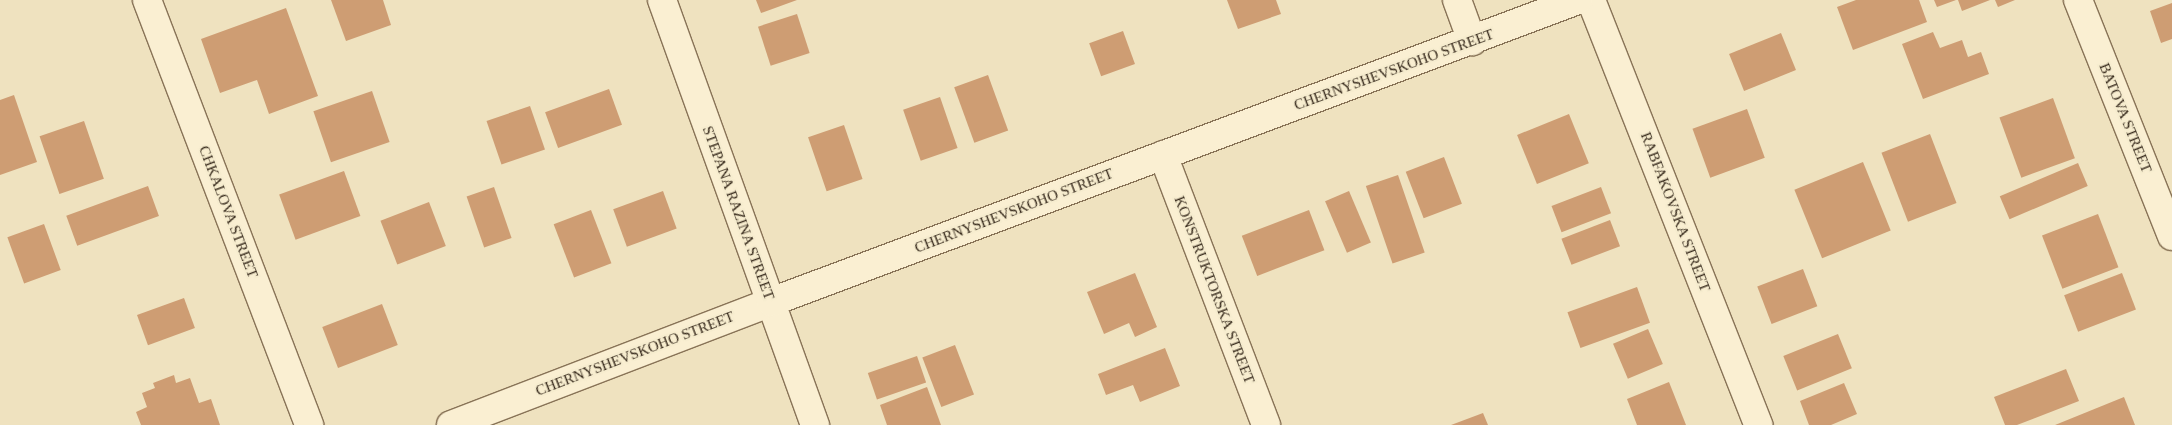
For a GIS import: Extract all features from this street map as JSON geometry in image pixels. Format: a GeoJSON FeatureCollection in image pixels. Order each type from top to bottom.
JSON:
{"type":"FeatureCollection","features":[{"type":"Feature","properties":{"kind":"street","name":"CHKALOVA STREET"},"geometry":{"type":"LineString","coordinates":[[147,0],[309,425]]}},
{"type":"Feature","properties":{"kind":"street","name":"STEPANA RAZINA STREET"},"geometry":{"type":"LineString","coordinates":[[662,0],[815,425]]}},
{"type":"Feature","properties":{"kind":"street"},"geometry":{"type":"LineString","coordinates":[[1457,0],[1472,41]]}},
{"type":"Feature","properties":{"kind":"street","name":"CHERNYSHEVSKOHO STREET"},"geometry":{"type":"LineString","coordinates":[[451,425],[770,302],[1578,0]]}},
{"type":"Feature","properties":{"kind":"street","name":"RABFAKOVSKA STREET"},"geometry":{"type":"LineString","coordinates":[[1592,0],[1758,425]]}},
{"type":"Feature","properties":{"kind":"street","name":"BATOVA STREET"},"geometry":{"type":"LineString","coordinates":[[2078,0],[2172,236]]}},
{"type":"Feature","properties":{"kind":"street","name":"KONSTRUKTORSKA STREET"},"geometry":{"type":"LineString","coordinates":[[1163,155],[1266,425]]}},
{"type":"Feature","properties":{"kind":"building"},"geometry":{"type":"Polygon","coordinates":[[[331,0],[383,0],[391,25],[346,41],[331,0]]]}},
{"type":"Feature","properties":{"kind":"building"},"geometry":{"type":"Polygon","coordinates":[[[756,0],[797,0],[761,13],[756,0]]]}},
{"type":"Feature","properties":{"kind":"building"},"geometry":{"type":"Polygon","coordinates":[[[1227,0],[1276,0],[1281,14],[1238,29],[1227,0]]]}},
{"type":"Feature","properties":{"kind":"building"},"geometry":{"type":"Polygon","coordinates":[[[1856,0],[1919,0],[1927,22],[1853,50],[1837,7],[1856,0]]]}},
{"type":"Feature","properties":{"kind":"building"},"geometry":{"type":"Polygon","coordinates":[[[1934,0],[1956,0],[1937,7],[1934,0]]]}},
{"type":"Feature","properties":{"kind":"building"},"geometry":{"type":"Polygon","coordinates":[[[1958,0],[1990,0],[1962,11],[1958,0]]]}},
{"type":"Feature","properties":{"kind":"building"},"geometry":{"type":"Polygon","coordinates":[[[1995,0],[2015,0],[1998,7],[1995,0]]]}},
{"type":"Feature","properties":{"kind":"building"},"geometry":{"type":"Polygon","coordinates":[[[2172,3],[2172,39],[2161,43],[2150,11],[2172,3]]]}},
{"type":"Feature","properties":{"kind":"building"},"geometry":{"type":"Polygon","coordinates":[[[286,8],[318,96],[269,114],[257,80],[220,93],[201,39],[286,8]]]}},
{"type":"Feature","properties":{"kind":"building"},"geometry":{"type":"Polygon","coordinates":[[[797,14],[810,53],[771,66],[758,27],[797,14]]]}},
{"type":"Feature","properties":{"kind":"building"},"geometry":{"type":"Polygon","coordinates":[[[1123,31],[1135,64],[1101,76],[1089,43],[1123,31]]]}},
{"type":"Feature","properties":{"kind":"building"},"geometry":{"type":"Polygon","coordinates":[[[1933,32],[1940,48],[1962,40],[1968,57],[1981,52],[1989,74],[1923,99],[1902,44],[1933,32]]]}},
{"type":"Feature","properties":{"kind":"building"},"geometry":{"type":"Polygon","coordinates":[[[1781,33],[1796,70],[1744,91],[1729,54],[1781,33]]]}},
{"type":"Feature","properties":{"kind":"building"},"geometry":{"type":"Polygon","coordinates":[[[988,75],[1008,130],[974,143],[954,87],[988,75]]]}},
{"type":"Feature","properties":{"kind":"building"},"geometry":{"type":"Polygon","coordinates":[[[609,89],[622,125],[558,148],[545,112],[609,89]]]}},
{"type":"Feature","properties":{"kind":"building"},"geometry":{"type":"Polygon","coordinates":[[[372,91],[390,142],[331,162],[313,111],[372,91]]]}},
{"type":"Feature","properties":{"kind":"building"},"geometry":{"type":"Polygon","coordinates":[[[14,95],[37,162],[0,175],[0,100],[14,95]]]}},
{"type":"Feature","properties":{"kind":"building"},"geometry":{"type":"Polygon","coordinates":[[[940,97],[958,148],[921,161],[903,110],[940,97]]]}},
{"type":"Feature","properties":{"kind":"building"},"geometry":{"type":"Polygon","coordinates":[[[2053,98],[2075,158],[2021,178],[1999,117],[2053,98]]]}},
{"type":"Feature","properties":{"kind":"building"},"geometry":{"type":"Polygon","coordinates":[[[530,106],[545,149],[501,164],[487,121],[530,106]]]}},
{"type":"Feature","properties":{"kind":"building"},"geometry":{"type":"Polygon","coordinates":[[[1747,109],[1765,158],[1710,178],[1692,129],[1747,109]]]}},
{"type":"Feature","properties":{"kind":"building"},"geometry":{"type":"Polygon","coordinates":[[[1569,114],[1589,163],[1537,184],[1517,135],[1569,114]]]}},
{"type":"Feature","properties":{"kind":"building"},"geometry":{"type":"Polygon","coordinates":[[[84,121],[104,179],[59,194],[40,136],[84,121]]]}},
{"type":"Feature","properties":{"kind":"building"},"geometry":{"type":"Polygon","coordinates":[[[844,125],[863,179],[827,191],[808,137],[844,125]]]}},
{"type":"Feature","properties":{"kind":"building"},"geometry":{"type":"Polygon","coordinates":[[[1930,134],[1957,203],[1908,222],[1881,153],[1930,134]]]}},
{"type":"Feature","properties":{"kind":"building"},"geometry":{"type":"Polygon","coordinates":[[[1444,157],[1462,204],[1424,218],[1406,172],[1444,157]]]}},
{"type":"Feature","properties":{"kind":"building"},"geometry":{"type":"Polygon","coordinates":[[[1863,162],[1891,231],[1822,258],[1794,190],[1863,162]]]}},
{"type":"Feature","properties":{"kind":"building"},"geometry":{"type":"Polygon","coordinates":[[[2078,163],[2088,186],[2010,219],[2000,196],[2078,163]]]}},
{"type":"Feature","properties":{"kind":"building"},"geometry":{"type":"Polygon","coordinates":[[[344,171],[360,216],[296,240],[279,195],[344,171]]]}},
{"type":"Feature","properties":{"kind":"building"},"geometry":{"type":"Polygon","coordinates":[[[1398,175],[1425,253],[1393,264],[1366,186],[1398,175]]]}},
{"type":"Feature","properties":{"kind":"building"},"geometry":{"type":"Polygon","coordinates":[[[148,186],[159,216],[77,246],[66,216],[148,186]]]}},
{"type":"Feature","properties":{"kind":"building"},"geometry":{"type":"Polygon","coordinates":[[[494,187],[512,238],[484,247],[467,196],[494,187]]]}},
{"type":"Feature","properties":{"kind":"building"},"geometry":{"type":"Polygon","coordinates":[[[1601,187],[1611,213],[1562,232],[1552,206],[1601,187]]]}},
{"type":"Feature","properties":{"kind":"building"},"geometry":{"type":"Polygon","coordinates":[[[663,191],[677,229],[627,247],[613,209],[663,191]]]}},
{"type":"Feature","properties":{"kind":"building"},"geometry":{"type":"Polygon","coordinates":[[[1349,191],[1371,243],[1347,253],[1325,201],[1349,191]]]}},
{"type":"Feature","properties":{"kind":"building"},"geometry":{"type":"Polygon","coordinates":[[[429,202],[446,246],[397,265],[380,221],[429,202]]]}},
{"type":"Feature","properties":{"kind":"building"},"geometry":{"type":"Polygon","coordinates":[[[591,210],[611,263],[574,278],[554,224],[591,210]]]}},
{"type":"Feature","properties":{"kind":"building"},"geometry":{"type":"Polygon","coordinates":[[[1309,210],[1324,250],[1257,276],[1242,236],[1309,210]]]}},
{"type":"Feature","properties":{"kind":"building"},"geometry":{"type":"Polygon","coordinates":[[[2098,214],[2118,267],[2062,289],[2042,236],[2098,214]]]}},
{"type":"Feature","properties":{"kind":"building"},"geometry":{"type":"Polygon","coordinates":[[[1610,220],[1620,246],[1571,265],[1561,239],[1610,220]]]}},
{"type":"Feature","properties":{"kind":"building"},"geometry":{"type":"Polygon","coordinates":[[[44,224],[61,270],[24,283],[7,237],[44,224]]]}},
{"type":"Feature","properties":{"kind":"building"},"geometry":{"type":"Polygon","coordinates":[[[1803,269],[1817,306],[1772,324],[1757,287],[1803,269]]]}},
{"type":"Feature","properties":{"kind":"building"},"geometry":{"type":"Polygon","coordinates":[[[1135,273],[1157,327],[1135,337],[1129,323],[1104,334],[1087,292],[1135,273]]]}},
{"type":"Feature","properties":{"kind":"building"},"geometry":{"type":"Polygon","coordinates":[[[2122,273],[2136,309],[2078,332],[2064,295],[2122,273]]]}},
{"type":"Feature","properties":{"kind":"building"},"geometry":{"type":"Polygon","coordinates":[[[1637,287],[1650,323],[1580,348],[1567,312],[1637,287]]]}},
{"type":"Feature","properties":{"kind":"building"},"geometry":{"type":"Polygon","coordinates":[[[184,298],[195,328],[148,345],[137,315],[184,298]]]}},
{"type":"Feature","properties":{"kind":"building"},"geometry":{"type":"Polygon","coordinates":[[[382,304],[398,345],[338,368],[322,327],[382,304]]]}},
{"type":"Feature","properties":{"kind":"building"},"geometry":{"type":"Polygon","coordinates":[[[1648,329],[1663,364],[1628,379],[1613,344],[1648,329]]]}},
{"type":"Feature","properties":{"kind":"building"},"geometry":{"type":"Polygon","coordinates":[[[1838,334],[1852,368],[1797,390],[1783,356],[1838,334]]]}},
{"type":"Feature","properties":{"kind":"building"},"geometry":{"type":"Polygon","coordinates":[[[955,345],[974,394],[941,407],[922,358],[955,345]]]}},
{"type":"Feature","properties":{"kind":"building"},"geometry":{"type":"Polygon","coordinates":[[[1165,348],[1180,386],[1140,402],[1133,385],[1106,395],[1098,374],[1165,348]]]}},
{"type":"Feature","properties":{"kind":"building"},"geometry":{"type":"Polygon","coordinates":[[[917,356],[926,382],[877,399],[868,373],[917,356]]]}},
{"type":"Feature","properties":{"kind":"building"},"geometry":{"type":"Polygon","coordinates":[[[2066,369],[2079,401],[2017,425],[2005,425],[1994,397],[2066,369]]]}},
{"type":"Feature","properties":{"kind":"building"},"geometry":{"type":"Polygon","coordinates":[[[174,375],[176,383],[190,378],[199,403],[211,399],[220,425],[141,425],[136,412],[147,407],[142,393],[155,388],[153,383],[174,375]]]}},
{"type":"Feature","properties":{"kind":"building"},"geometry":{"type":"Polygon","coordinates":[[[1669,382],[1686,425],[1637,425],[1627,399],[1669,382]]]}},
{"type":"Feature","properties":{"kind":"building"},"geometry":{"type":"Polygon","coordinates":[[[1844,383],[1857,414],[1831,425],[1809,425],[1800,401],[1844,383]]]}},
{"type":"Feature","properties":{"kind":"building"},"geometry":{"type":"Polygon","coordinates":[[[927,387],[941,425],[887,425],[880,405],[927,387]]]}},
{"type":"Feature","properties":{"kind":"building"},"geometry":{"type":"Polygon","coordinates":[[[2124,397],[2135,425],[2055,425],[2124,397]]]}},
{"type":"Feature","properties":{"kind":"building"},"geometry":{"type":"Polygon","coordinates":[[[1483,413],[1488,425],[1451,425],[1483,413]]]}}]}
